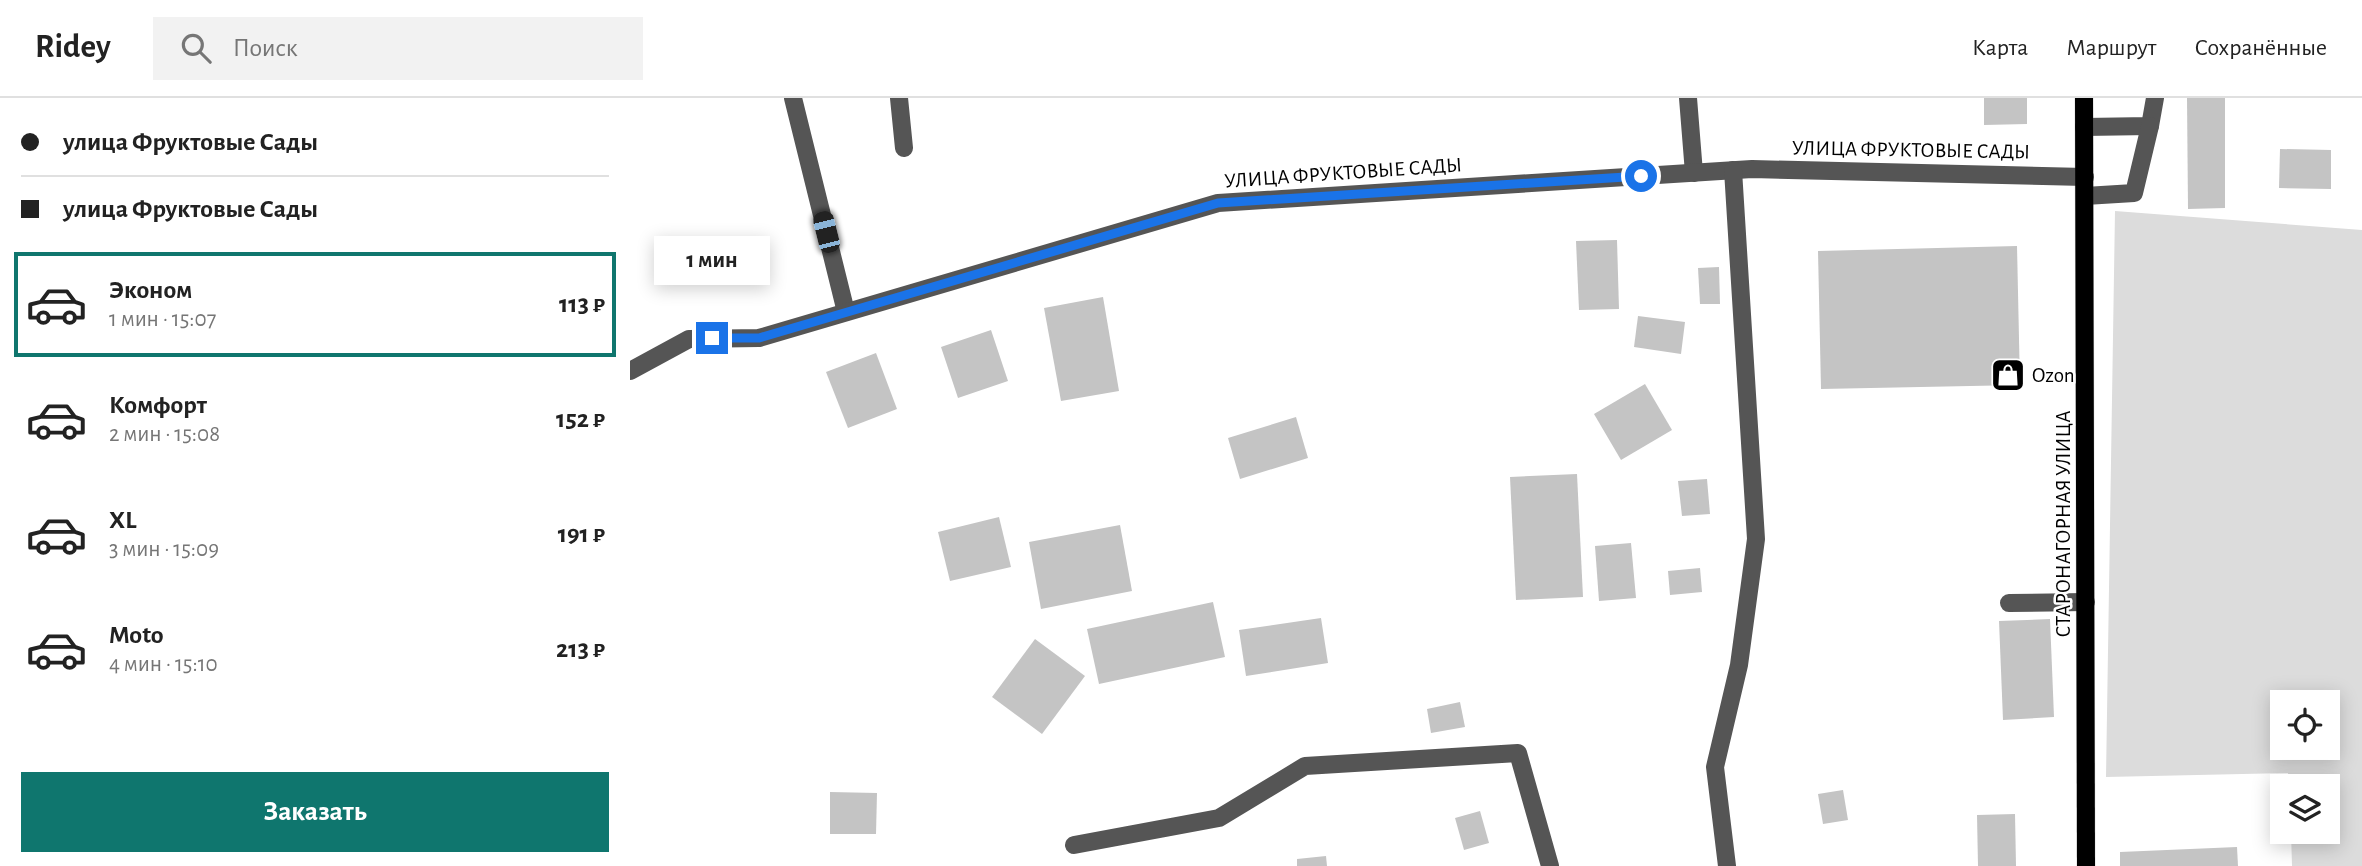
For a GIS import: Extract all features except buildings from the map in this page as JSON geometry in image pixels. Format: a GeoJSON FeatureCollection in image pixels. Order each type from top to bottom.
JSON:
{"type":"FeatureCollection","features":[{"type":"Feature","properties":{"kind":"main road","name":"СТАРОНАГОРНАЯ УЛИЦА"},"geometry":{"type":"LineString","coordinates":[[2084,98],[2086,866]]}},
{"type":"Feature","properties":{"kind":"street"},"geometry":{"type":"LineString","coordinates":[[793,98],[846,312]]}},
{"type":"Feature","properties":{"kind":"street"},"geometry":{"type":"LineString","coordinates":[[899,98],[904,148]]}},
{"type":"Feature","properties":{"kind":"street"},"geometry":{"type":"LineString","coordinates":[[1688,98],[1694,173]]}},
{"type":"Feature","properties":{"kind":"street"},"geometry":{"type":"LineString","coordinates":[[2085,196],[2134,193],[2155,98]]}},
{"type":"Feature","properties":{"kind":"street"},"geometry":{"type":"LineString","coordinates":[[2084,127],[2150,126]]}},
{"type":"Feature","properties":{"kind":"street"},"geometry":{"type":"LineString","coordinates":[[1727,866],[1715,767],[1739,665],[1756,539],[1733,170]]}},
{"type":"Feature","properties":{"kind":"street","name":"УЛИЦА ФРУКТОВЫЕ САДЫ"},"geometry":{"type":"LineString","coordinates":[[630,371],[689,339],[759,338],[1218,203],[1733,170],[2085,177]]}},
{"type":"Feature","properties":{"kind":"street"},"geometry":{"type":"LineString","coordinates":[[2009,603],[2086,602]]}},
{"type":"Feature","properties":{"kind":"street"},"geometry":{"type":"LineString","coordinates":[[1074,845],[1219,818],[1306,766],[1518,753],[1550,866]]}},
{"type":"Feature","properties":{"kind":"shaded area"},"geometry":{"type":"Polygon","coordinates":[[[2115,211],[2362,230],[2362,866],[2292,866],[2291,844],[2340,844],[2340,774],[2106,777],[2115,211]]]}},
{"type":"Feature","properties":{"kind":"place","name":"Ozon"},"geometry":{"type":"Point","coordinates":[2008,375]}},
{"type":"Feature","properties":{"kind":"route"},"geometry":{"type":"LineString","coordinates":[[712,338],[759,338],[1218,203],[1641,176]]}}]}
